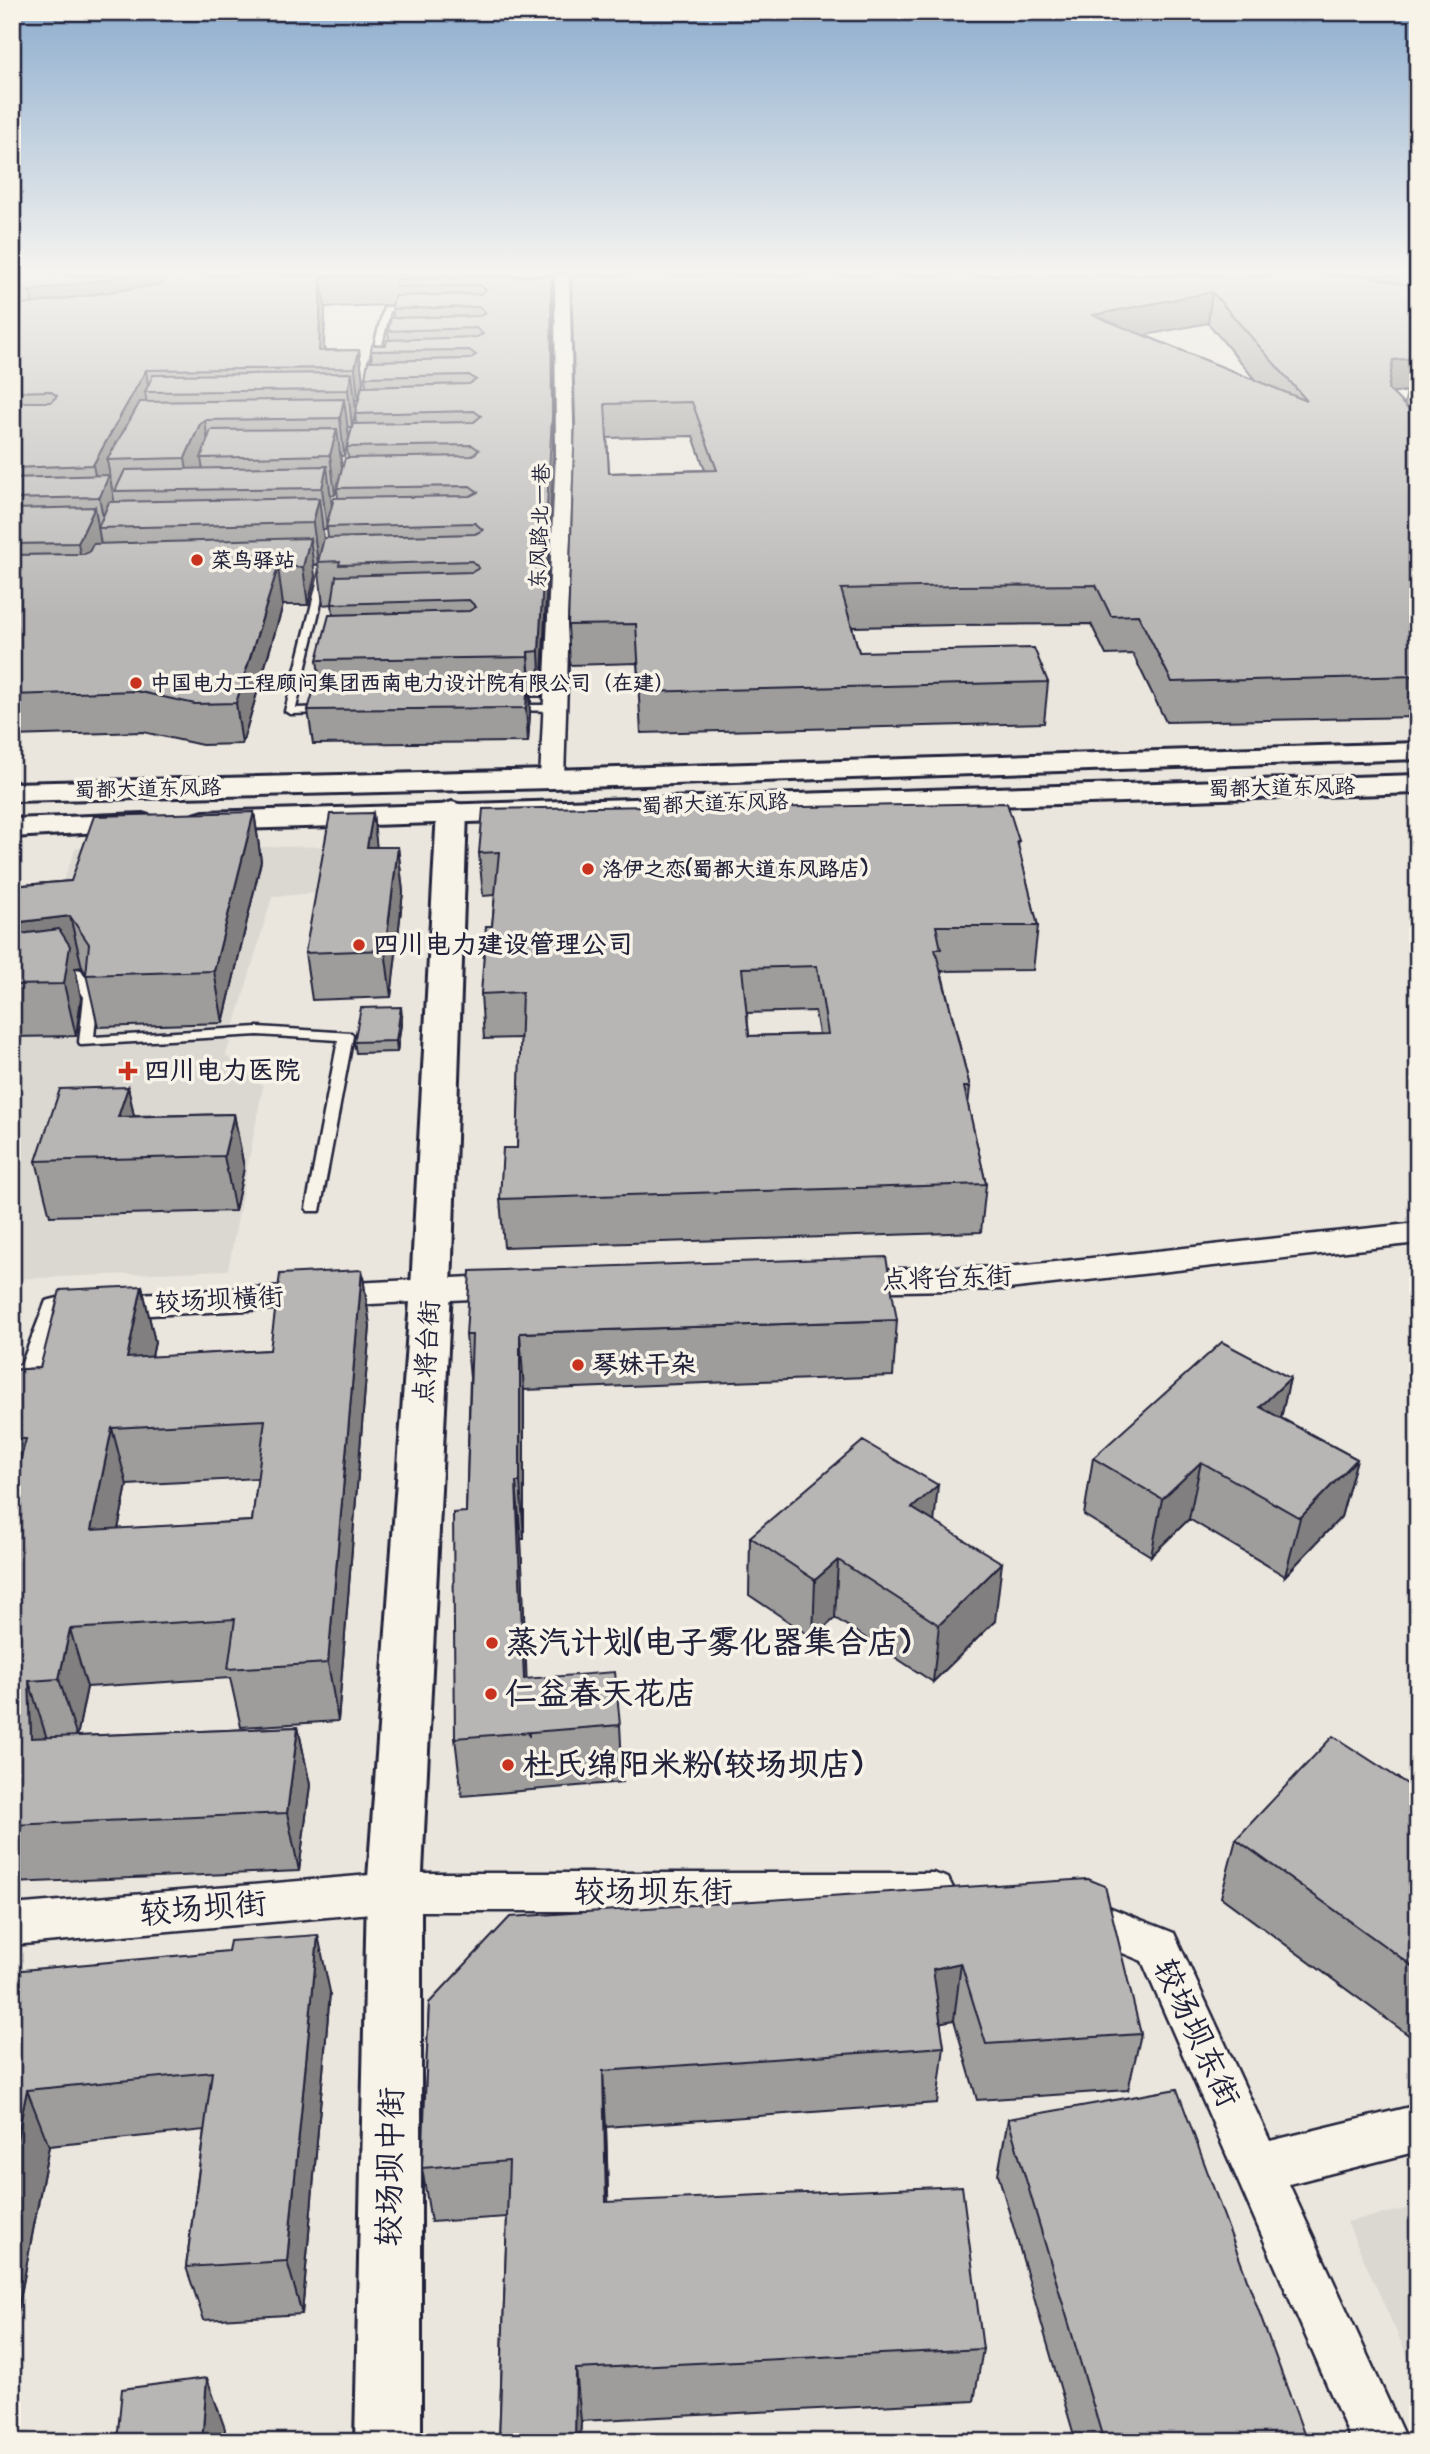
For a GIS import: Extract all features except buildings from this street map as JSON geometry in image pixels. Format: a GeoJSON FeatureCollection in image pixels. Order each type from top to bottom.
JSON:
{"type":"FeatureCollection","features":[{"type":"Feature","properties":{"kind":"main road","name":"蜀都大道东风路"},"geometry":{"type":"LineString","coordinates":[[12,792],[552,779],[1418,751]]}},
{"type":"Feature","properties":{"kind":"main road","name":"蜀都大道东风路"},"geometry":{"type":"LineString","coordinates":[[12,828],[452,811],[1418,785]]}},
{"type":"Feature","properties":{"kind":"main road","name":"点将台街"},"geometry":{"type":"LineString","coordinates":[[394,1892],[432,1287],[452,811]]}},
{"type":"Feature","properties":{"kind":"main road","name":"较场坝中街"},"geometry":{"type":"LineString","coordinates":[[388,2442],[394,1892]]}},
{"type":"Feature","properties":{"kind":"street","name":"东风路北一巷"},"geometry":{"type":"LineString","coordinates":[[552,779],[557,708],[565,456],[564,390]]}},
{"type":"Feature","properties":{"kind":"street"},"geometry":{"type":"LineString","coordinates":[[1398,423],[1394,398],[1418,396]]}},
{"type":"Feature","properties":{"kind":"street","name":"点将台东街"},"geometry":{"type":"LineString","coordinates":[[816,1281],[1008,1278],[1418,1233]]}},
{"type":"Feature","properties":{"kind":"street"},"geometry":{"type":"LineString","coordinates":[[432,1287],[541,1286]]}},
{"type":"Feature","properties":{"kind":"street","name":"较场坝横街"},"geometry":{"type":"LineString","coordinates":[[12,1378],[34,1376],[58,1309],[432,1287]]}},
{"type":"Feature","properties":{"kind":"street","name":"较场坝东街"},"geometry":{"type":"LineString","coordinates":[[394,1892],[970,1892]]}},
{"type":"Feature","properties":{"kind":"street","name":"较场坝街"},"geometry":{"type":"LineString","coordinates":[[12,1925],[394,1892]]}},
{"type":"Feature","properties":{"kind":"street","name":"较场坝东街"},"geometry":{"type":"LineString","coordinates":[[1037,1897],[1158,1947],[1380,2442]]}},
{"type":"Feature","properties":{"kind":"street"},"geometry":{"type":"LineString","coordinates":[[1257,2168],[1418,2128]]}},
{"type":"Feature","properties":{"kind":"lane"},"geometry":{"type":"LineString","coordinates":[[330,546],[290,711],[344,710]]}},
{"type":"Feature","properties":{"kind":"lane"},"geometry":{"type":"LineString","coordinates":[[311,570],[336,574]]}},
{"type":"Feature","properties":{"kind":"lane"},"geometry":{"type":"LineString","coordinates":[[313,615],[327,614]]}},
{"type":"Feature","properties":{"kind":"lane"},"geometry":{"type":"LineString","coordinates":[[304,654],[318,653]]}},
{"type":"Feature","properties":{"kind":"lane"},"geometry":{"type":"LineString","coordinates":[[492,709],[557,708]]}},
{"type":"Feature","properties":{"kind":"lane"},"geometry":{"type":"LineString","coordinates":[[38,979],[76,973],[91,997],[86,1042],[258,1031],[346,1036],[314,1208]]}},
{"type":"Feature","properties":{"kind":"shaded area","name":"四川电力医院"},"geometry":{"type":"Polygon","coordinates":[[[395,846],[397,885],[272,897],[226,1055],[263,1086],[228,1270],[12,1279],[12,926],[48,919],[76,848],[395,846]]]}},
{"type":"Feature","properties":{"kind":"shaded area"},"geometry":{"type":"Polygon","coordinates":[[[1418,2206],[1418,2380],[1347,2222],[1418,2206]]]}},
{"type":"Feature","properties":{"kind":"place","name":"菜鸟驿站"},"geometry":{"type":"Point","coordinates":[197,560]}},
{"type":"Feature","properties":{"kind":"place","name":"中国电力工程顾问集团西南电力设计院有限公司（在建）"},"geometry":{"type":"Point","coordinates":[136,683]}},
{"type":"Feature","properties":{"kind":"place","name":"洛伊之恋(蜀都大道东风路店)"},"geometry":{"type":"Point","coordinates":[588,869]}},
{"type":"Feature","properties":{"kind":"place","name":"四川电力建设管理公司"},"geometry":{"type":"Point","coordinates":[359,945]}},
{"type":"Feature","properties":{"kind":"place","name":"四川电力医院"},"geometry":{"type":"Point","coordinates":[128,1071]}},
{"type":"Feature","properties":{"kind":"place","name":"琴妹干杂"},"geometry":{"type":"Point","coordinates":[578,1365]}},
{"type":"Feature","properties":{"kind":"place","name":"蒸汽计划(电子雾化器集合店)"},"geometry":{"type":"Point","coordinates":[492,1643]}},
{"type":"Feature","properties":{"kind":"place","name":"仁益春天花店"},"geometry":{"type":"Point","coordinates":[491,1694]}},
{"type":"Feature","properties":{"kind":"place","name":"杜氏绵阳米粉(较场坝店)"},"geometry":{"type":"Point","coordinates":[508,1765]}}]}
